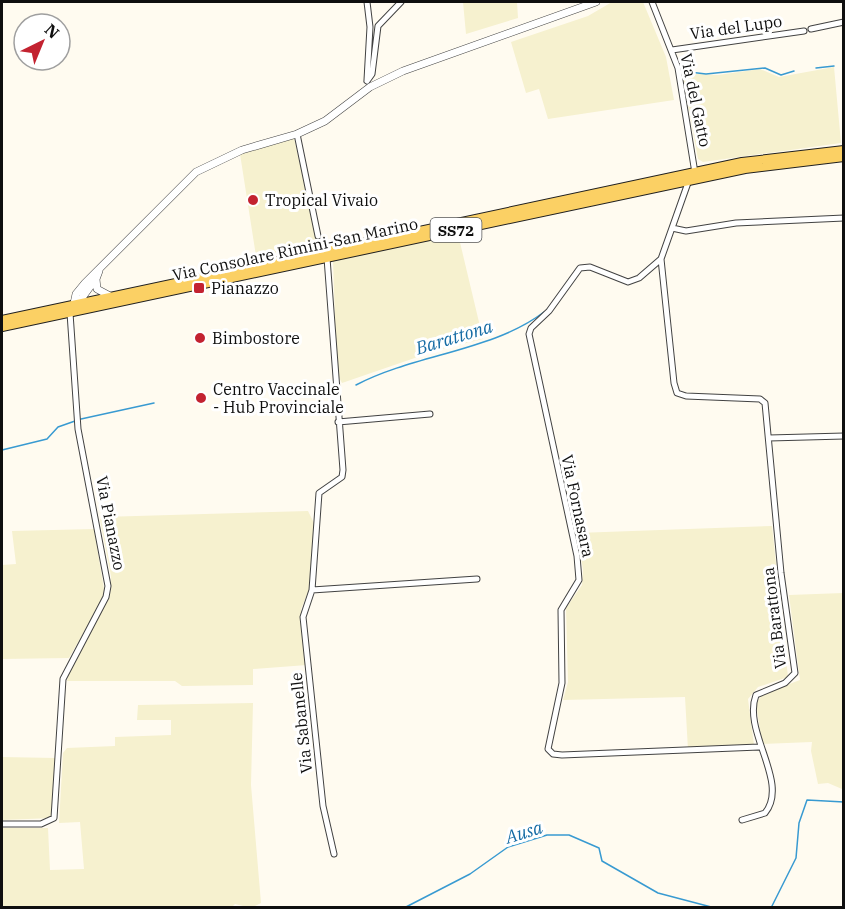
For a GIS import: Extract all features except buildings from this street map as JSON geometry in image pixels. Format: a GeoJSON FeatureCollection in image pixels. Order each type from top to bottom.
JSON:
{"type":"FeatureCollection","features":[{"type":"Feature","properties":{"kind":"main road","name":"Via Consolare Rimini-San Marino"},"geometry":{"type":"LineString","coordinates":[[2,327],[113,296],[696,171],[780,156],[843,150]]}},
{"type":"Feature","properties":{"kind":"main road","name":"Via Consolare Rimini-San Marino"},"geometry":{"type":"LineString","coordinates":[[2,320],[72,309],[327,258],[744,169],[843,157]]}},
{"type":"Feature","properties":{"kind":"street"},"geometry":{"type":"LineString","coordinates":[[368,2],[370,27],[368,84]]}},
{"type":"Feature","properties":{"kind":"street"},"geometry":{"type":"LineString","coordinates":[[368,84],[372,74],[378,26],[401,2]]}},
{"type":"Feature","properties":{"kind":"street"},"geometry":{"type":"LineString","coordinates":[[72,309],[76,294],[195,171],[243,150],[297,134],[325,121],[368,84],[425,62],[582,9],[596,2]]}},
{"type":"Feature","properties":{"kind":"street","name":"Via del Gatto"},"geometry":{"type":"LineString","coordinates":[[652,2],[672,50],[681,82],[696,171]]}},
{"type":"Feature","properties":{"kind":"street","name":"Via del Lupo"},"geometry":{"type":"LineString","coordinates":[[672,50],[807,30],[843,22]]}},
{"type":"Feature","properties":{"kind":"street","name":"Via Consolare Rimini-San Marino"},"geometry":{"type":"LineString","coordinates":[[297,134],[318,236]]}},
{"type":"Feature","properties":{"kind":"street","name":"Via Barattona"},"geometry":{"type":"LineString","coordinates":[[696,171],[688,181],[661,259],[677,393],[686,396],[759,399],[765,403],[781,573],[795,673],[785,683],[756,695],[753,704],[759,747],[769,770],[773,798],[765,813],[742,820]]}},
{"type":"Feature","properties":{"kind":"street"},"geometry":{"type":"LineString","coordinates":[[672,228],[686,231],[736,223],[843,218]]}},
{"type":"Feature","properties":{"kind":"street","name":"Via Sabanelle"},"geometry":{"type":"LineString","coordinates":[[327,258],[343,470],[342,477],[319,493],[312,590],[303,617],[323,806],[334,854]]}},
{"type":"Feature","properties":{"kind":"street","name":"Via Fornasara"},"geometry":{"type":"LineString","coordinates":[[661,259],[639,278],[628,282],[590,267],[580,268],[549,311],[531,328],[530,334],[545,415],[577,556],[579,580],[561,610],[562,683],[549,749],[553,754],[562,755],[759,747]]}},
{"type":"Feature","properties":{"kind":"street"},"geometry":{"type":"LineString","coordinates":[[72,309],[85,298],[102,266]]}},
{"type":"Feature","properties":{"kind":"street"},"geometry":{"type":"LineString","coordinates":[[96,279],[97,289],[101,294],[113,296]]}},
{"type":"Feature","properties":{"kind":"street","name":"Via Pianazzo"},"geometry":{"type":"LineString","coordinates":[[2,824],[41,824],[54,818],[63,679],[106,597],[108,586],[78,429],[72,309]]}},
{"type":"Feature","properties":{"kind":"street"},"geometry":{"type":"LineString","coordinates":[[338,422],[430,414]]}},
{"type":"Feature","properties":{"kind":"street"},"geometry":{"type":"LineString","coordinates":[[769,438],[843,436]]}},
{"type":"Feature","properties":{"kind":"street"},"geometry":{"type":"LineString","coordinates":[[312,590],[477,579]]}},
{"type":"Feature","properties":{"kind":"shaded area"},"geometry":{"type":"Polygon","coordinates":[[[463,2],[517,2],[518,18],[466,34],[463,2]]]}},
{"type":"Feature","properties":{"kind":"shaded area"},"geometry":{"type":"Polygon","coordinates":[[[612,2],[643,2],[666,57],[674,100],[548,119],[539,89],[526,93],[511,42],[588,16],[612,2]]]}},
{"type":"Feature","properties":{"kind":"shaded area"},"geometry":{"type":"Polygon","coordinates":[[[834,67],[841,143],[703,162],[698,159],[682,73],[718,75],[760,69],[779,77],[834,67]]]}},
{"type":"Feature","properties":{"kind":"shaded area"},"geometry":{"type":"Polygon","coordinates":[[[294,138],[319,246],[256,256],[240,154],[294,138]]]}},
{"type":"Feature","properties":{"kind":"shaded area"},"geometry":{"type":"Polygon","coordinates":[[[458,234],[483,339],[438,350],[342,383],[337,374],[333,261],[458,234]]]}},
{"type":"Feature","properties":{"kind":"shaded area"},"geometry":{"type":"Polygon","coordinates":[[[308,511],[314,523],[311,585],[301,609],[307,665],[253,669],[253,685],[182,686],[175,681],[67,681],[69,671],[110,595],[111,576],[100,520],[102,517],[308,511]]]}},
{"type":"Feature","properties":{"kind":"shaded area"},"geometry":{"type":"Polygon","coordinates":[[[772,526],[788,677],[758,687],[748,699],[754,745],[688,750],[685,697],[563,700],[568,682],[566,608],[582,585],[583,570],[577,533],[772,526]]]}},
{"type":"Feature","properties":{"kind":"shaded area"},"geometry":{"type":"Polygon","coordinates":[[[94,529],[105,595],[69,658],[2,659],[2,565],[16,564],[12,531],[94,529]]]}},
{"type":"Feature","properties":{"kind":"shaded area"},"geometry":{"type":"Polygon","coordinates":[[[843,593],[842,789],[828,783],[818,784],[811,751],[812,742],[762,744],[756,703],[763,694],[800,680],[789,595],[843,593]]]}},
{"type":"Feature","properties":{"kind":"shaded area"},"geometry":{"type":"Polygon","coordinates":[[[253,703],[251,785],[261,903],[251,908],[235,904],[231,908],[2,907],[2,828],[48,828],[50,870],[84,869],[80,822],[59,823],[63,753],[67,748],[115,746],[115,737],[171,735],[171,720],[137,720],[138,705],[253,703]]]}},
{"type":"Feature","properties":{"kind":"shaded area"},"geometry":{"type":"Polygon","coordinates":[[[2,757],[56,758],[53,818],[2,820],[2,757]]]}},
{"type":"Feature","properties":{"kind":"waterway","name":"Barattona"},"geometry":{"type":"LineString","coordinates":[[816,68],[834,66]]}},
{"type":"Feature","properties":{"kind":"waterway","name":"Barattona"},"geometry":{"type":"LineString","coordinates":[[681,71],[706,74],[765,68],[781,75],[794,71]]}},
{"type":"Feature","properties":{"kind":"waterway","name":"Barattona"},"geometry":{"type":"LineString","coordinates":[[356,385],[403,366],[501,336],[544,312]]}},
{"type":"Feature","properties":{"kind":"waterway","name":"Barattona"},"geometry":{"type":"LineString","coordinates":[[81,419],[154,403]]}},
{"type":"Feature","properties":{"kind":"waterway","name":"Barattona"},"geometry":{"type":"LineString","coordinates":[[2,450],[47,439],[58,427],[75,421]]}},
{"type":"Feature","properties":{"kind":"waterway","name":"Ausa"},"geometry":{"type":"LineString","coordinates":[[771,908],[796,858],[799,823],[807,800],[844,802]]}},
{"type":"Feature","properties":{"kind":"waterway","name":"Ausa"},"geometry":{"type":"LineString","coordinates":[[404,908],[470,874],[508,847],[547,835],[569,835],[599,848],[602,861],[658,893],[715,908]]}},
{"type":"Feature","properties":{"kind":"place","name":"Tropical Vivaio"},"geometry":{"type":"Point","coordinates":[253,200]}},
{"type":"Feature","properties":{"kind":"place","name":"Pianazzo"},"geometry":{"type":"Point","coordinates":[199,288]}},
{"type":"Feature","properties":{"kind":"place","name":"Bimbostore"},"geometry":{"type":"Point","coordinates":[200,338]}},
{"type":"Feature","properties":{"kind":"place","name":"Centro Vaccinale - Hub Provinciale"},"geometry":{"type":"Point","coordinates":[201,398]}}]}
